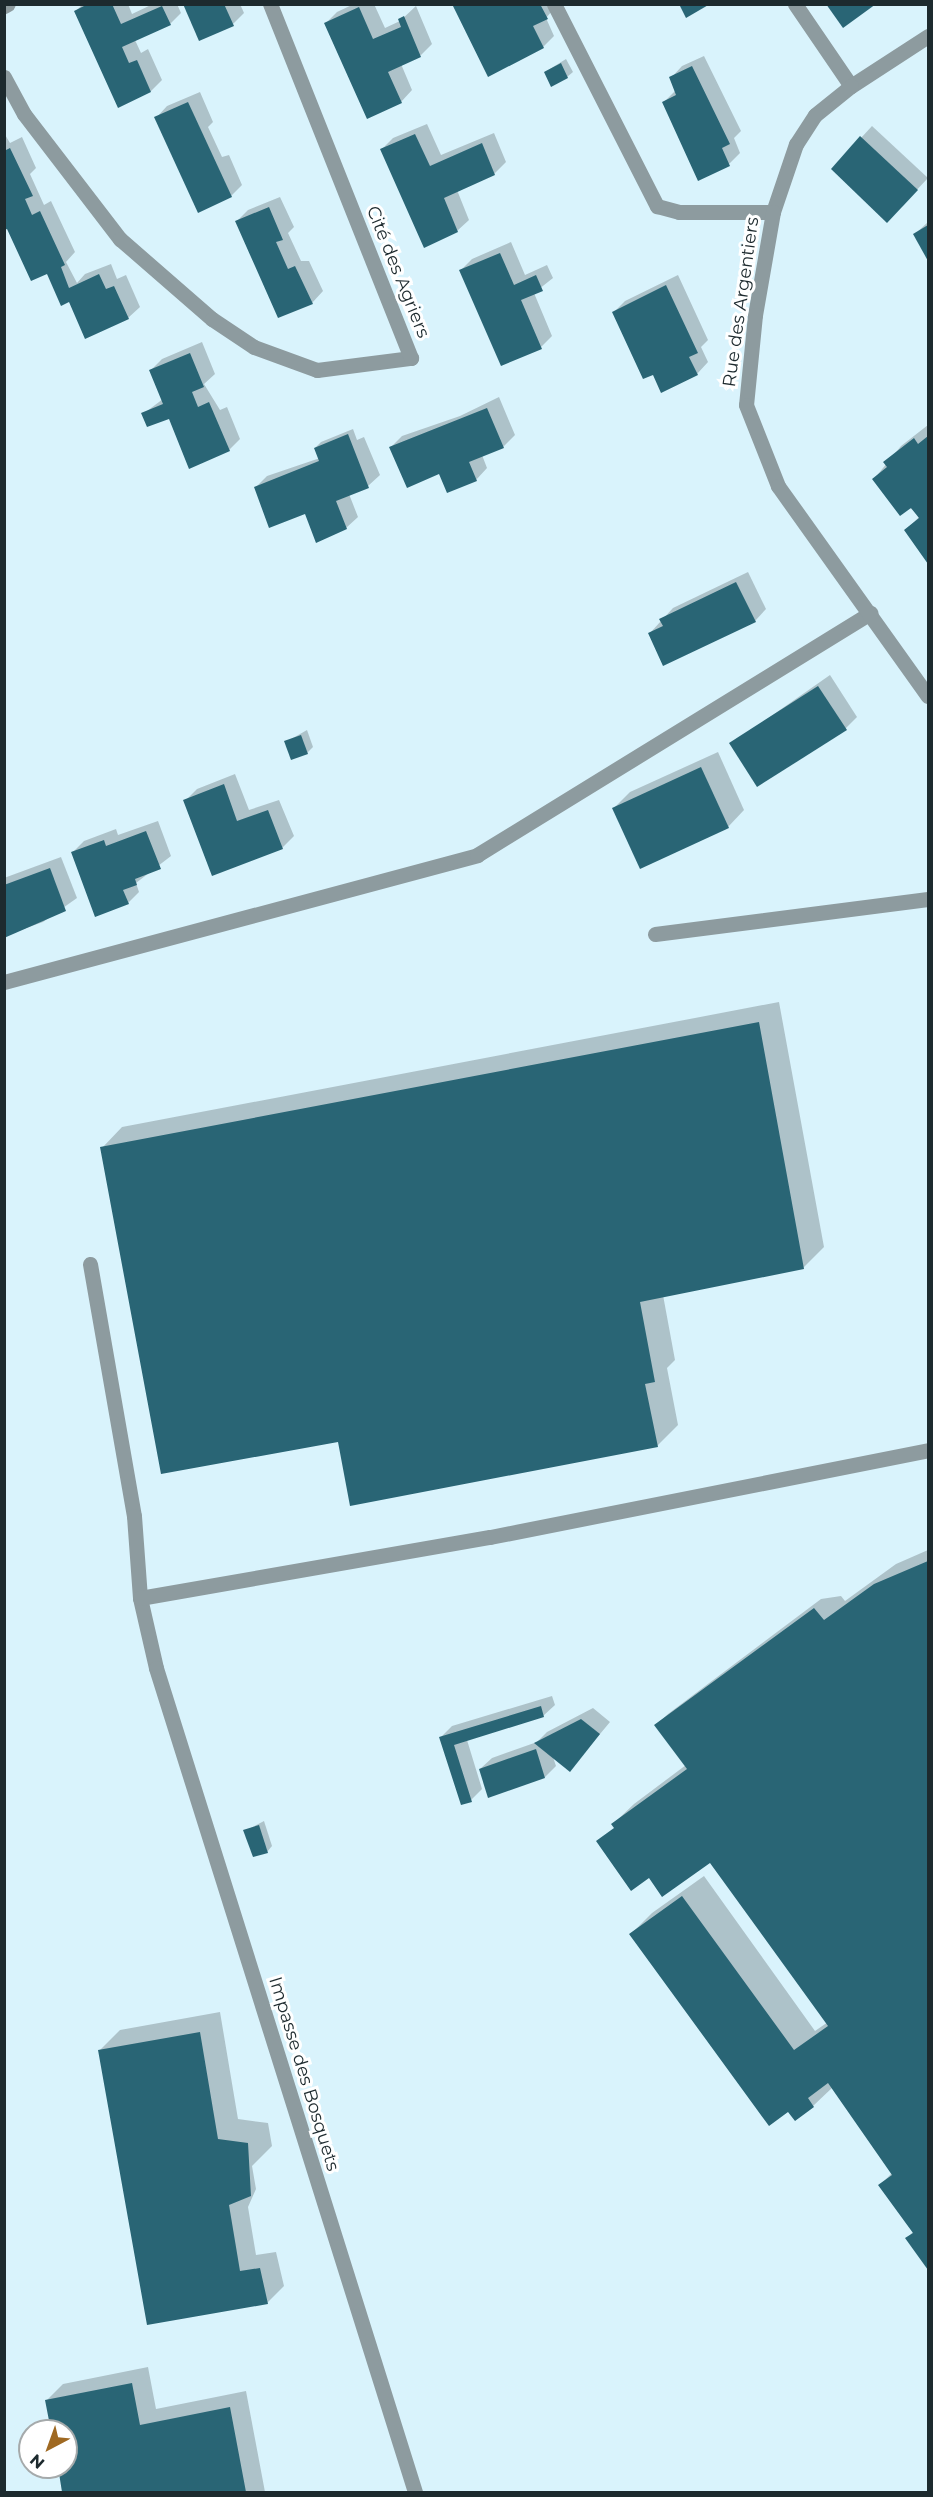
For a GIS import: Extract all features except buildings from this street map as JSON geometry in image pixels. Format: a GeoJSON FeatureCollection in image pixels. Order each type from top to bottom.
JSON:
{"type":"FeatureCollection","features":[{"type":"Feature","properties":{"kind":"street","name":"Cité des Agriers"},"geometry":{"type":"LineString","coordinates":[[4,77],[24,114],[120,239],[212,319],[254,347],[317,370],[411,358],[270,4]]}},
{"type":"Feature","properties":{"kind":"street"},"geometry":{"type":"LineString","coordinates":[[554,4],[657,206],[679,212],[773,212]]}},
{"type":"Feature","properties":{"kind":"street"},"geometry":{"type":"LineString","coordinates":[[795,4],[851,86]]}},
{"type":"Feature","properties":{"kind":"street","name":"Rue des Argentiers"},"geometry":{"type":"LineString","coordinates":[[928,36],[851,86],[815,115],[796,144],[773,212],[755,315],[746,405],[778,486],[871,613],[928,696]]}},
{"type":"Feature","properties":{"kind":"street"},"geometry":{"type":"LineString","coordinates":[[4,982],[477,855],[871,613]]}},
{"type":"Feature","properties":{"kind":"street"},"geometry":{"type":"LineString","coordinates":[[656,934],[928,899]]}},
{"type":"Feature","properties":{"kind":"street","name":"Impasse des Bosquets"},"geometry":{"type":"LineString","coordinates":[[90,1264],[134,1516],[140,1598],[156,1668],[415,2493]]}},
{"type":"Feature","properties":{"kind":"street"},"geometry":{"type":"LineString","coordinates":[[140,1598],[490,1537],[928,1450]]}}]}
